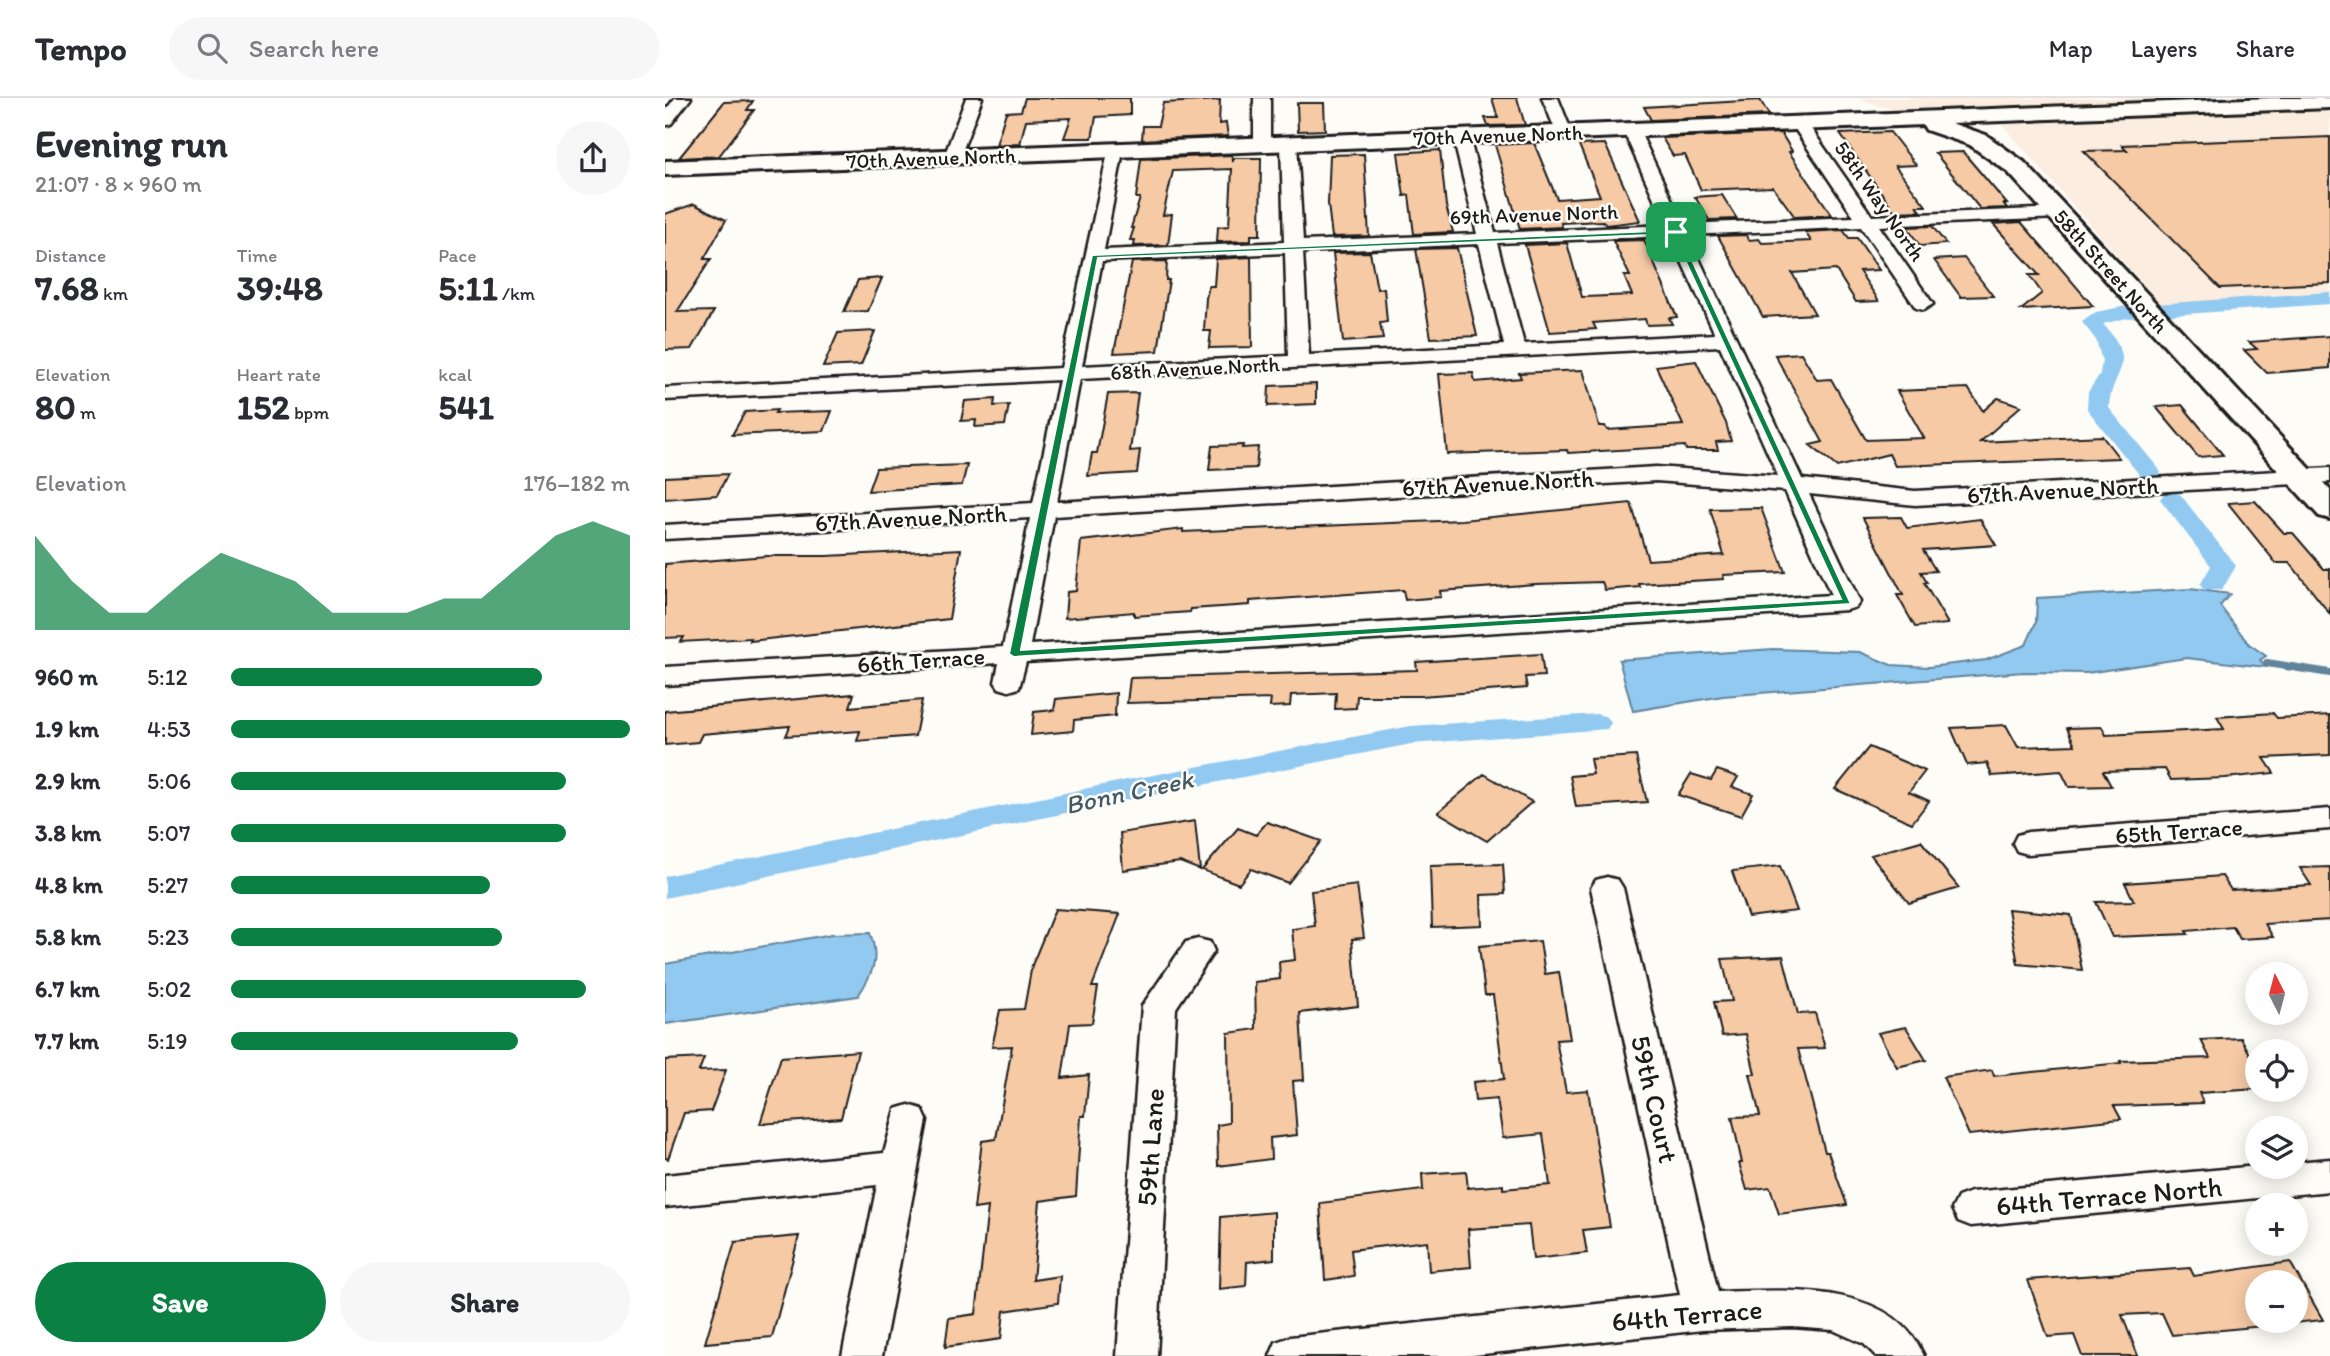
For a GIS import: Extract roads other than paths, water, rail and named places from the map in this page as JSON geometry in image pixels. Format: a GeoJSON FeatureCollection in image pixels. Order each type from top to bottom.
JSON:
{"type":"FeatureCollection","features":[{"type":"Feature","properties":{"kind":"street"},"geometry":{"type":"LineString","coordinates":[[665,121],[683,98]]}},
{"type":"Feature","properties":{"kind":"street"},"geometry":{"type":"LineString","coordinates":[[951,157],[974,98]]}},
{"type":"Feature","properties":{"kind":"street"},"geometry":{"type":"LineString","coordinates":[[1262,98],[1262,145]]}},
{"type":"Feature","properties":{"kind":"street"},"geometry":{"type":"LineString","coordinates":[[1550,98],[1564,133]]}},
{"type":"Feature","properties":{"kind":"street","name":"58th Street North"},"geometry":{"type":"LineString","coordinates":[[1848,98],[1955,131],[1992,148],[2016,167],[2145,311],[2330,509]]}},
{"type":"Feature","properties":{"kind":"street","name":"70th Avenue North"},"geometry":{"type":"LineString","coordinates":[[665,168],[2330,102]]}},
{"type":"Feature","properties":{"kind":"street","name":"58th Way North"},"geometry":{"type":"LineString","coordinates":[[1799,123],[1923,304]]}},
{"type":"Feature","properties":{"kind":"street"},"geometry":{"type":"LineString","coordinates":[[1630,130],[1791,483]]}},
{"type":"Feature","properties":{"kind":"street"},"geometry":{"type":"LineString","coordinates":[[1461,137],[1516,351]]}},
{"type":"Feature","properties":{"kind":"street"},"geometry":{"type":"LineString","coordinates":[[1289,144],[1299,362]]}},
{"type":"Feature","properties":{"kind":"street"},"geometry":{"type":"LineString","coordinates":[[1009,682],[1115,150]]}},
{"type":"Feature","properties":{"kind":"street","name":"69th Avenue North"},"geometry":{"type":"LineString","coordinates":[[1094,256],[2060,214]]}},
{"type":"Feature","properties":{"kind":"street","name":"68th Avenue North"},"geometry":{"type":"LineString","coordinates":[[665,394],[1724,340]]}},
{"type":"Feature","properties":{"kind":"street","name":"67th Avenue North"},"geometry":{"type":"LineString","coordinates":[[665,531],[1656,474],[1719,474],[1865,495],[1915,498],[2330,475]]}},
{"type":"Feature","properties":{"kind":"street","name":"66th Terrace"},"geometry":{"type":"LineString","coordinates":[[665,676],[1847,602],[1791,483]]}},
{"type":"Feature","properties":{"kind":"street","name":"65th Terrace"},"geometry":{"type":"LineString","coordinates":[[2028,843],[2330,819]]}},
{"type":"Feature","properties":{"kind":"street","name":"59th Court"},"geometry":{"type":"LineString","coordinates":[[1607,888],[1703,1311]]}},
{"type":"Feature","properties":{"kind":"street","name":"59th Lane"},"geometry":{"type":"LineString","coordinates":[[1137,1356],[1159,1006],[1198,951]]}},
{"type":"Feature","properties":{"kind":"street"},"geometry":{"type":"LineString","coordinates":[[862,1356],[909,1120]]}},
{"type":"Feature","properties":{"kind":"street"},"geometry":{"type":"LineString","coordinates":[[665,1191],[900,1167]]}},
{"type":"Feature","properties":{"kind":"street","name":"64th Terrace North"},"geometry":{"type":"LineString","coordinates":[[1971,1209],[2330,1175]]}},
{"type":"Feature","properties":{"kind":"street","name":"64th Terrace"},"geometry":{"type":"LineString","coordinates":[[1290,1356],[1703,1311],[1792,1308],[1836,1312],[1878,1331],[1904,1356]]}},
{"type":"Feature","properties":{"kind":"water"},"geometry":{"type":"Polygon","coordinates":[[[2190,589],[2230,594],[2220,606],[2249,644],[2266,656],[2260,660],[2266,667],[2186,658],[2087,673],[2024,672],[1723,696],[1633,711],[1619,660],[1773,649],[1860,652],[1891,665],[1929,667],[1986,660],[2026,645],[2036,622],[2037,598],[2190,589]]]}},
{"type":"Feature","properties":{"kind":"water"},"geometry":{"type":"Polygon","coordinates":[[[870,933],[875,958],[868,980],[858,996],[665,1024],[665,964],[832,934],[870,933]]]}},
{"type":"Feature","properties":{"kind":"waterway"},"geometry":{"type":"LineString","coordinates":[[2150,473],[2098,409],[2099,392],[2111,374],[2113,361],[2110,347],[2092,322],[2103,316],[2127,312],[2330,298]]}},
{"type":"Feature","properties":{"kind":"waterway"},"geometry":{"type":"LineString","coordinates":[[2172,499],[2224,566],[2213,585]]}},
{"type":"Feature","properties":{"kind":"waterway"},"geometry":{"type":"LineString","coordinates":[[2267,663],[2330,673]]}},
{"type":"Feature","properties":{"kind":"waterway","name":"Bonn Creek"},"geometry":{"type":"LineString","coordinates":[[665,887],[1127,790],[1411,735],[1597,723]]}}]}
